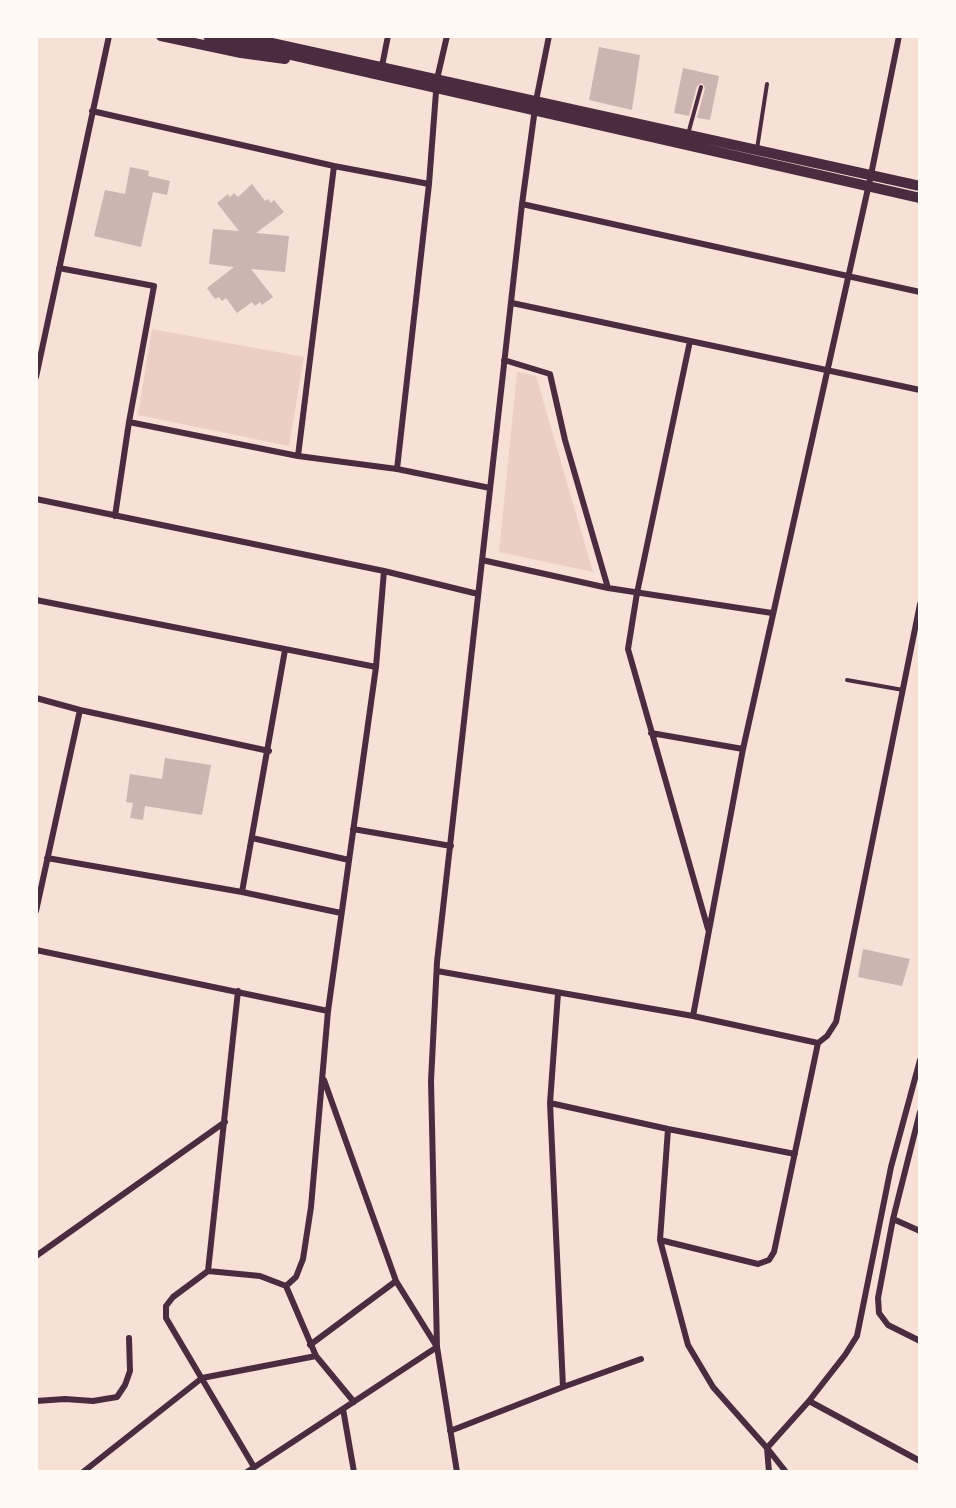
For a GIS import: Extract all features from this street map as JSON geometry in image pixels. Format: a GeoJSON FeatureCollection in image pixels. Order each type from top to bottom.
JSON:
{"type":"FeatureCollection","features":[{"type":"Feature","properties":{"kind":"main road"},"geometry":{"type":"LineString","coordinates":[[161,36],[266,57],[321,57]]}},
{"type":"Feature","properties":{"kind":"main road"},"geometry":{"type":"LineString","coordinates":[[208,36],[382,66],[437,83]]}},
{"type":"Feature","properties":{"kind":"main road"},"geometry":{"type":"LineString","coordinates":[[240,36],[321,57],[870,181],[920,186]]}},
{"type":"Feature","properties":{"kind":"main road"},"geometry":{"type":"LineString","coordinates":[[276,36],[321,57]]}},
{"type":"Feature","properties":{"kind":"main road"},"geometry":{"type":"LineString","coordinates":[[535,106],[688,134],[757,150],[870,181],[920,198]]}},
{"type":"Feature","properties":{"kind":"street"},"geometry":{"type":"LineString","coordinates":[[36,377],[109,36]]}},
{"type":"Feature","properties":{"kind":"street"},"geometry":{"type":"LineString","coordinates":[[382,66],[388,36]]}},
{"type":"Feature","properties":{"kind":"street"},"geometry":{"type":"LineString","coordinates":[[397,469],[429,184],[437,83],[447,36]]}},
{"type":"Feature","properties":{"kind":"street"},"geometry":{"type":"LineString","coordinates":[[457,1472],[437,1347],[431,1081],[437,971],[522,204],[535,106],[549,36]]}},
{"type":"Feature","properties":{"kind":"street"},"geometry":{"type":"LineString","coordinates":[[693,1016],[743,748],[870,181],[899,36]]}},
{"type":"Feature","properties":{"kind":"street"},"geometry":{"type":"LineString","coordinates":[[92,111],[334,166],[429,184]]}},
{"type":"Feature","properties":{"kind":"street"},"geometry":{"type":"LineString","coordinates":[[297,456],[334,166]]}},
{"type":"Feature","properties":{"kind":"street"},"geometry":{"type":"LineString","coordinates":[[522,204],[920,292]]}},
{"type":"Feature","properties":{"kind":"street"},"geometry":{"type":"LineString","coordinates":[[59,268],[154,286],[129,422],[115,516]]}},
{"type":"Feature","properties":{"kind":"street"},"geometry":{"type":"LineString","coordinates":[[512,303],[920,390]]}},
{"type":"Feature","properties":{"kind":"street"},"geometry":{"type":"LineString","coordinates":[[690,341],[637,593],[628,649],[709,933]]}},
{"type":"Feature","properties":{"kind":"street"},"geometry":{"type":"LineString","coordinates":[[504,360],[550,374],[565,440],[608,588]]}},
{"type":"Feature","properties":{"kind":"street"},"geometry":{"type":"LineString","coordinates":[[129,422],[297,456],[397,469],[490,488]]}},
{"type":"Feature","properties":{"kind":"street"},"geometry":{"type":"LineString","coordinates":[[36,499],[384,571],[478,594]]}},
{"type":"Feature","properties":{"kind":"street"},"geometry":{"type":"LineString","coordinates":[[482,560],[608,588],[772,613]]}},
{"type":"Feature","properties":{"kind":"street"},"geometry":{"type":"LineString","coordinates":[[285,1286],[296,1277],[303,1259],[311,1207],[328,1011],[376,667],[384,571]]}},
{"type":"Feature","properties":{"kind":"street"},"geometry":{"type":"LineString","coordinates":[[36,600],[376,667]]}},
{"type":"Feature","properties":{"kind":"street"},"geometry":{"type":"LineString","coordinates":[[660,1240],[758,1264],[769,1260],[774,1251],[818,1043],[827,1036],[836,1022],[920,604]]}},
{"type":"Feature","properties":{"kind":"street"},"geometry":{"type":"LineString","coordinates":[[242,892],[269,751],[285,650]]}},
{"type":"Feature","properties":{"kind":"street"},"geometry":{"type":"LineString","coordinates":[[36,698],[80,710],[269,751]]}},
{"type":"Feature","properties":{"kind":"street"},"geometry":{"type":"LineString","coordinates":[[36,911],[80,710]]}},
{"type":"Feature","properties":{"kind":"street"},"geometry":{"type":"LineString","coordinates":[[651,733],[743,748]]}},
{"type":"Feature","properties":{"kind":"street"},"geometry":{"type":"LineString","coordinates":[[352,829],[451,846]]}},
{"type":"Feature","properties":{"kind":"street"},"geometry":{"type":"LineString","coordinates":[[252,838],[349,860]]}},
{"type":"Feature","properties":{"kind":"street"},"geometry":{"type":"LineString","coordinates":[[47,858],[242,892],[341,913]]}},
{"type":"Feature","properties":{"kind":"street"},"geometry":{"type":"LineString","coordinates":[[36,950],[328,1011]]}},
{"type":"Feature","properties":{"kind":"street"},"geometry":{"type":"LineString","coordinates":[[437,971],[693,1016],[818,1043]]}},
{"type":"Feature","properties":{"kind":"street"},"geometry":{"type":"LineString","coordinates":[[208,1271],[238,991]]}},
{"type":"Feature","properties":{"kind":"street"},"geometry":{"type":"LineString","coordinates":[[558,993],[550,1103],[563,1387]]}},
{"type":"Feature","properties":{"kind":"street"},"geometry":{"type":"LineString","coordinates":[[769,1472],[767,1448],[809,1401],[857,1336],[891,1167],[920,1060]]}},
{"type":"Feature","properties":{"kind":"street"},"geometry":{"type":"LineString","coordinates":[[323,1076],[396,1281],[437,1347]]}},
{"type":"Feature","properties":{"kind":"street"},"geometry":{"type":"LineString","coordinates":[[550,1103],[795,1154]]}},
{"type":"Feature","properties":{"kind":"street"},"geometry":{"type":"LineString","coordinates":[[920,1116],[893,1219],[878,1298],[879,1313],[888,1324],[920,1341]]}},
{"type":"Feature","properties":{"kind":"street"},"geometry":{"type":"LineString","coordinates":[[36,1246],[38,1255],[225,1122]]}},
{"type":"Feature","properties":{"kind":"street"},"geometry":{"type":"LineString","coordinates":[[668,1129],[660,1240],[688,1345],[713,1387],[786,1472]]}},
{"type":"Feature","properties":{"kind":"street"},"geometry":{"type":"LineString","coordinates":[[893,1219],[920,1231]]}},
{"type":"Feature","properties":{"kind":"street"},"geometry":{"type":"LineString","coordinates":[[254,1467],[166,1318],[166,1306],[173,1297],[208,1271],[260,1276],[285,1286],[316,1356],[354,1402]]}},
{"type":"Feature","properties":{"kind":"street"},"geometry":{"type":"LineString","coordinates":[[310,1345],[396,1281]]}},
{"type":"Feature","properties":{"kind":"street"},"geometry":{"type":"LineString","coordinates":[[36,1401],[65,1399],[93,1401],[117,1397],[130,1371],[129,1338]]}},
{"type":"Feature","properties":{"kind":"street"},"geometry":{"type":"LineString","coordinates":[[247,1472],[437,1347]]}},
{"type":"Feature","properties":{"kind":"street"},"geometry":{"type":"LineString","coordinates":[[83,1472],[202,1378],[316,1356]]}},
{"type":"Feature","properties":{"kind":"street"},"geometry":{"type":"LineString","coordinates":[[450,1431],[641,1359]]}},
{"type":"Feature","properties":{"kind":"street"},"geometry":{"type":"LineString","coordinates":[[809,1401],[920,1461]]}},
{"type":"Feature","properties":{"kind":"street"},"geometry":{"type":"LineString","coordinates":[[343,1409],[354,1472]]}},
{"type":"Feature","properties":{"kind":"lane"},"geometry":{"type":"LineString","coordinates":[[757,150],[767,84]]}},
{"type":"Feature","properties":{"kind":"lane"},"geometry":{"type":"LineString","coordinates":[[688,134],[701,87]]}},
{"type":"Feature","properties":{"kind":"lane"},"geometry":{"type":"LineString","coordinates":[[847,680],[903,690]]}},
{"type":"Feature","properties":{"kind":"shaded area"},"geometry":{"type":"Polygon","coordinates":[[[152,329],[304,357],[289,446],[138,415],[152,329]]]}},
{"type":"Feature","properties":{"kind":"shaded area"},"geometry":{"type":"Polygon","coordinates":[[[517,372],[536,376],[593,572],[499,552],[517,372]]]}},
{"type":"Feature","properties":{"kind":"building"},"geometry":{"type":"Polygon","coordinates":[[[599,47],[640,55],[632,110],[589,100],[599,47]]]}},
{"type":"Feature","properties":{"kind":"building"},"geometry":{"type":"Polygon","coordinates":[[[683,68],[719,76],[710,120],[697,118],[705,88],[702,83],[697,86],[689,116],[674,113],[683,68]]]}},
{"type":"Feature","properties":{"kind":"building"},"geometry":{"type":"Polygon","coordinates":[[[130,167],[149,171],[148,176],[170,181],[167,195],[153,192],[141,247],[94,236],[105,190],[125,194],[130,167]]]}},
{"type":"Feature","properties":{"kind":"building"},"geometry":{"type":"Polygon","coordinates":[[[252,184],[265,201],[268,199],[271,203],[274,200],[284,212],[256,233],[289,236],[285,272],[251,269],[273,297],[262,305],[260,302],[255,306],[252,302],[237,313],[226,298],[222,301],[219,297],[215,299],[207,288],[234,267],[209,264],[213,229],[239,231],[217,203],[228,194],[230,197],[234,193],[238,197],[252,184]]]}},
{"type":"Feature","properties":{"kind":"building"},"geometry":{"type":"Polygon","coordinates":[[[165,758],[211,765],[202,815],[145,806],[143,820],[130,818],[133,803],[126,802],[130,774],[162,779],[165,758]]]}},
{"type":"Feature","properties":{"kind":"building"},"geometry":{"type":"Polygon","coordinates":[[[863,949],[910,959],[902,986],[858,977],[863,949]]]}}]}
